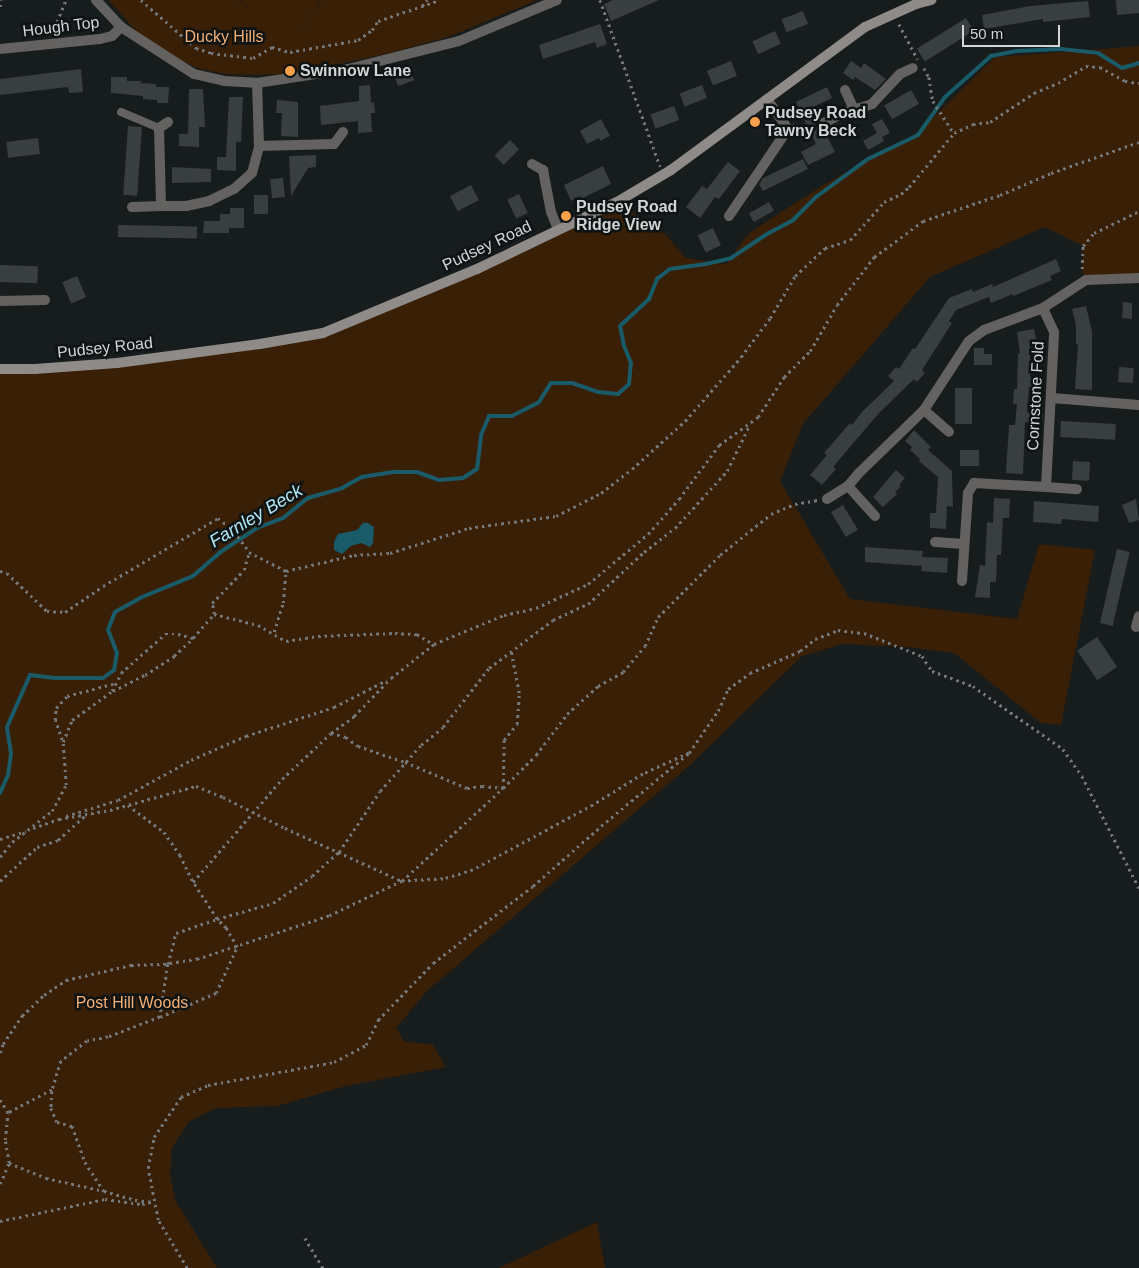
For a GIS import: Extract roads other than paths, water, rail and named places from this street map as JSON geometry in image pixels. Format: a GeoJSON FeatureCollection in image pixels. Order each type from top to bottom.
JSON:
{"type":"FeatureCollection","features":[{"type":"Feature","properties":{"kind":"main road","name":"Pudsey Road"},"geometry":{"type":"LineString","coordinates":[[0,369],[35,369],[117,363],[260,344],[323,333],[477,269],[617,202],[663,174],[865,27],[916,4],[931,0]]}},
{"type":"Feature","properties":{"kind":"street"},"geometry":{"type":"LineString","coordinates":[[96,0],[121,27],[194,74],[224,81],[258,83],[348,69],[459,41],[557,0]]}},
{"type":"Feature","properties":{"kind":"street","name":"Hough Top"},"geometry":{"type":"LineString","coordinates":[[0,49],[100,39],[112,36],[121,27]]}},
{"type":"Feature","properties":{"kind":"street"},"geometry":{"type":"LineString","coordinates":[[822,124],[843,112],[872,104],[900,74],[913,68]]}},
{"type":"Feature","properties":{"kind":"street"},"geometry":{"type":"LineString","coordinates":[[132,207],[186,206],[209,201],[234,189],[252,173],[259,146],[258,83]]}},
{"type":"Feature","properties":{"kind":"street"},"geometry":{"type":"LineString","coordinates":[[845,90],[854,110]]}},
{"type":"Feature","properties":{"kind":"street"},"geometry":{"type":"LineString","coordinates":[[767,99],[788,129],[810,131]]}},
{"type":"Feature","properties":{"kind":"street"},"geometry":{"type":"LineString","coordinates":[[161,206],[159,128],[168,122]]}},
{"type":"Feature","properties":{"kind":"street"},"geometry":{"type":"LineString","coordinates":[[729,216],[788,129]]}},
{"type":"Feature","properties":{"kind":"street"},"geometry":{"type":"LineString","coordinates":[[259,146],[334,144],[343,132]]}},
{"type":"Feature","properties":{"kind":"street"},"geometry":{"type":"LineString","coordinates":[[532,164],[543,170],[551,212],[558,229]]}},
{"type":"Feature","properties":{"kind":"street"},"geometry":{"type":"LineString","coordinates":[[826,499],[848,486],[924,410],[969,341],[984,330],[1042,308],[1086,280],[1139,278]]}},
{"type":"Feature","properties":{"kind":"street"},"geometry":{"type":"LineString","coordinates":[[0,301],[45,300]]}},
{"type":"Feature","properties":{"kind":"street","name":"Cornstone Fold"},"geometry":{"type":"LineString","coordinates":[[1042,308],[1054,332],[1046,487]]}},
{"type":"Feature","properties":{"kind":"street"},"geometry":{"type":"LineString","coordinates":[[1052,398],[1139,405]]}},
{"type":"Feature","properties":{"kind":"street"},"geometry":{"type":"LineString","coordinates":[[924,410],[949,432]]}},
{"type":"Feature","properties":{"kind":"street"},"geometry":{"type":"LineString","coordinates":[[962,581],[968,492],[974,483],[1077,489]]}},
{"type":"Feature","properties":{"kind":"street"},"geometry":{"type":"LineString","coordinates":[[848,486],[875,516]]}},
{"type":"Feature","properties":{"kind":"street"},"geometry":{"type":"LineString","coordinates":[[935,542],[964,544]]}},
{"type":"Feature","properties":{"kind":"street"},"geometry":{"type":"LineString","coordinates":[[1136,627],[1139,616]]}},
{"type":"Feature","properties":{"kind":"lane"},"geometry":{"type":"LineString","coordinates":[[121,112],[159,128]]}},
{"type":"Feature","properties":{"kind":"water"},"geometry":{"type":"Polygon","coordinates":[[[363,523],[368,523],[374,527],[373,543],[370,547],[361,543],[351,546],[342,554],[334,550],[334,542],[338,534],[357,530],[363,523]]]}},
{"type":"Feature","properties":{"kind":"waterway","name":"Farnley Beck"},"geometry":{"type":"LineString","coordinates":[[0,793],[8,775],[11,753],[7,727],[30,675],[55,678],[103,678],[114,670],[117,653],[108,630],[115,612],[142,597],[193,576],[219,553],[257,528],[283,518],[308,498],[342,488],[362,477],[395,472],[417,472],[439,480],[463,478],[477,469],[481,435],[489,416],[512,416],[539,402],[551,383],[572,383],[598,392],[618,394],[629,384],[631,363],[624,346],[620,326],[649,299],[657,279],[670,269],[731,258],[767,234],[793,220],[816,197],[868,159],[918,135],[945,97],[991,56],[1017,51],[1061,49],[1098,53],[1122,68],[1139,63]]}},
{"type":"Feature","properties":{"kind":"place","name":"Swinnow Lane"},"geometry":{"type":"Point","coordinates":[290,71]}},
{"type":"Feature","properties":{"kind":"place","name":"Pudsey Road Tawny Beck"},"geometry":{"type":"Point","coordinates":[755,122]}},
{"type":"Feature","properties":{"kind":"place","name":"Pudsey Road Ridge View"},"geometry":{"type":"Point","coordinates":[566,216]}},
{"type":"Feature","properties":{"kind":"park label","name":"Ducky Hills"},"geometry":{"type":"Point","coordinates":[224,37]}},
{"type":"Feature","properties":{"kind":"park label","name":"Post Hill Woods"},"geometry":{"type":"Point","coordinates":[132,1003]}}]}
